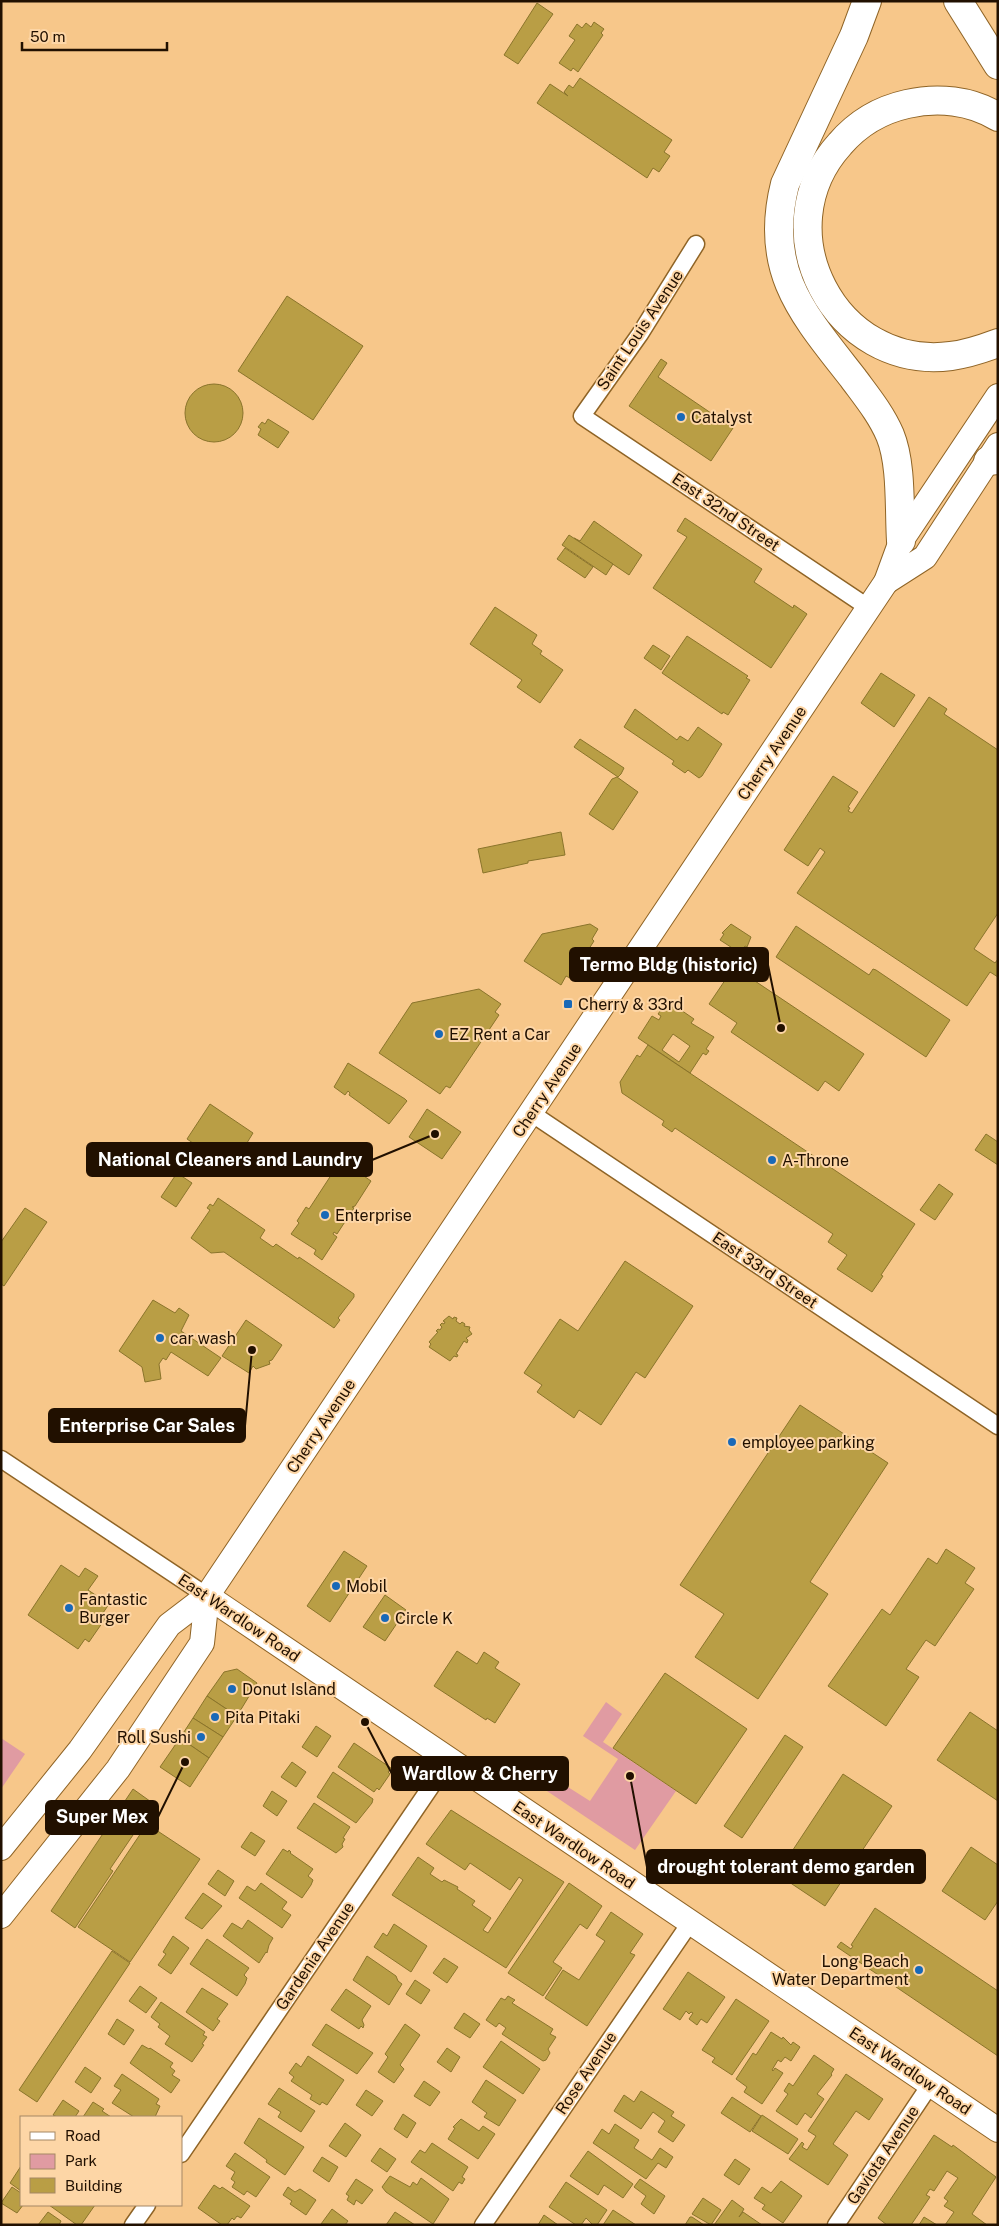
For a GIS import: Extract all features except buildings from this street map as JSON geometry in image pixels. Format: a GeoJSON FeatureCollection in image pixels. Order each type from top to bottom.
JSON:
{"type":"FeatureCollection","features":[{"type":"Feature","properties":{"kind":"highway"},"geometry":{"type":"LineString","coordinates":[[868,1],[854,36],[785,184],[778,228],[785,275],[799,307],[872,404],[891,437],[896,454],[901,541]]}},
{"type":"Feature","properties":{"kind":"highway"},"geometry":{"type":"LineString","coordinates":[[958,1],[998,65]]}},
{"type":"Feature","properties":{"kind":"highway"},"geometry":{"type":"LineString","coordinates":[[998,117],[988,111],[953,101],[915,102],[879,113],[864,121],[849,134],[824,163],[816,180],[807,218],[810,255],[824,292],[846,322],[861,334],[876,343],[895,350],[930,357],[967,354],[998,343]]}},
{"type":"Feature","properties":{"kind":"main road","name":"Cherry Avenue"},"geometry":{"type":"LineString","coordinates":[[1,1848],[80,1750],[169,1625],[207,1596],[869,608],[886,582],[901,541],[998,396]]}},
{"type":"Feature","properties":{"kind":"main road","name":"Cherry Avenue"},"geometry":{"type":"LineString","coordinates":[[886,582],[925,557],[994,455]]}},
{"type":"Feature","properties":{"kind":"main road","name":"Cherry Avenue"},"geometry":{"type":"LineString","coordinates":[[1,1916],[118,1769],[202,1643],[207,1596]]}},
{"type":"Feature","properties":{"kind":"main road","name":"East Wardlow Road"},"geometry":{"type":"LineString","coordinates":[[207,1596],[998,2130]]}},
{"type":"Feature","properties":{"kind":"street","name":"Saint Louis Avenue"},"geometry":{"type":"LineString","coordinates":[[582,416],[640,334],[696,244]]}},
{"type":"Feature","properties":{"kind":"street","name":"East 32nd Street"},"geometry":{"type":"LineString","coordinates":[[582,416],[869,608]]}},
{"type":"Feature","properties":{"kind":"street","name":"East 33rd Street"},"geometry":{"type":"LineString","coordinates":[[531,1113],[998,1426]]}},
{"type":"Feature","properties":{"kind":"street","name":"East Wardlow Road"},"geometry":{"type":"LineString","coordinates":[[1,1459],[207,1596]]}},
{"type":"Feature","properties":{"kind":"street","name":"Gardenia Avenue"},"geometry":{"type":"LineString","coordinates":[[182,2153],[450,1760]]}},
{"type":"Feature","properties":{"kind":"street","name":"Rose Avenue"},"geometry":{"type":"LineString","coordinates":[[483,2225],[690,1923]]}},
{"type":"Feature","properties":{"kind":"street","name":"Gaviota Avenue"},"geometry":{"type":"LineString","coordinates":[[836,2225],[930,2085]]}},
{"type":"Feature","properties":{"kind":"street"},"geometry":{"type":"LineString","coordinates":[[133,2225],[146,2206]]}},
{"type":"Feature","properties":{"kind":"green space"},"geometry":{"type":"Polygon","coordinates":[[[606,1702],[622,1714],[603,1742],[676,1791],[635,1850],[532,1781],[541,1770],[590,1801],[618,1759],[583,1736],[606,1702]]]}},
{"type":"Feature","properties":{"kind":"green space"},"geometry":{"type":"Polygon","coordinates":[[[1,1738],[25,1754],[1,1789],[1,1738]]]}},
{"type":"Feature","properties":{"kind":"place","name":"Catalyst"},"geometry":{"type":"Point","coordinates":[681,417]}},
{"type":"Feature","properties":{"kind":"place","name":"Cherry & 33rd"},"geometry":{"type":"Point","coordinates":[568,1004]}},
{"type":"Feature","properties":{"kind":"place","name":"Termo Bldg (historic)"},"geometry":{"type":"Point","coordinates":[781,1028]}},
{"type":"Feature","properties":{"kind":"place","name":"EZ Rent a Car"},"geometry":{"type":"Point","coordinates":[439,1034]}},
{"type":"Feature","properties":{"kind":"place","name":"National Cleaners and Laundry"},"geometry":{"type":"Point","coordinates":[435,1134]}},
{"type":"Feature","properties":{"kind":"place","name":"A-Throne"},"geometry":{"type":"Point","coordinates":[772,1160]}},
{"type":"Feature","properties":{"kind":"place","name":"Enterprise"},"geometry":{"type":"Point","coordinates":[325,1215]}},
{"type":"Feature","properties":{"kind":"place","name":"car wash"},"geometry":{"type":"Point","coordinates":[160,1338]}},
{"type":"Feature","properties":{"kind":"place","name":"Enterprise Car Sales"},"geometry":{"type":"Point","coordinates":[252,1350]}},
{"type":"Feature","properties":{"kind":"place","name":"employee parking"},"geometry":{"type":"Point","coordinates":[732,1442]}},
{"type":"Feature","properties":{"kind":"place","name":"Mobil"},"geometry":{"type":"Point","coordinates":[336,1586]}},
{"type":"Feature","properties":{"kind":"place","name":"Fantastic Burger"},"geometry":{"type":"Point","coordinates":[69,1608]}},
{"type":"Feature","properties":{"kind":"place","name":"Circle K"},"geometry":{"type":"Point","coordinates":[385,1618]}},
{"type":"Feature","properties":{"kind":"place","name":"Donut Island"},"geometry":{"type":"Point","coordinates":[232,1689]}},
{"type":"Feature","properties":{"kind":"place","name":"Pita Pitaki"},"geometry":{"type":"Point","coordinates":[215,1717]}},
{"type":"Feature","properties":{"kind":"place","name":"Wardlow & Cherry"},"geometry":{"type":"Point","coordinates":[365,1722]}},
{"type":"Feature","properties":{"kind":"place","name":"Roll Sushi"},"geometry":{"type":"Point","coordinates":[201,1737]}},
{"type":"Feature","properties":{"kind":"place","name":"Super Mex"},"geometry":{"type":"Point","coordinates":[185,1762]}},
{"type":"Feature","properties":{"kind":"place","name":"drought tolerant demo garden"},"geometry":{"type":"Point","coordinates":[630,1776]}},
{"type":"Feature","properties":{"kind":"place","name":"Long Beach Water Department"},"geometry":{"type":"Point","coordinates":[919,1970]}}]}
